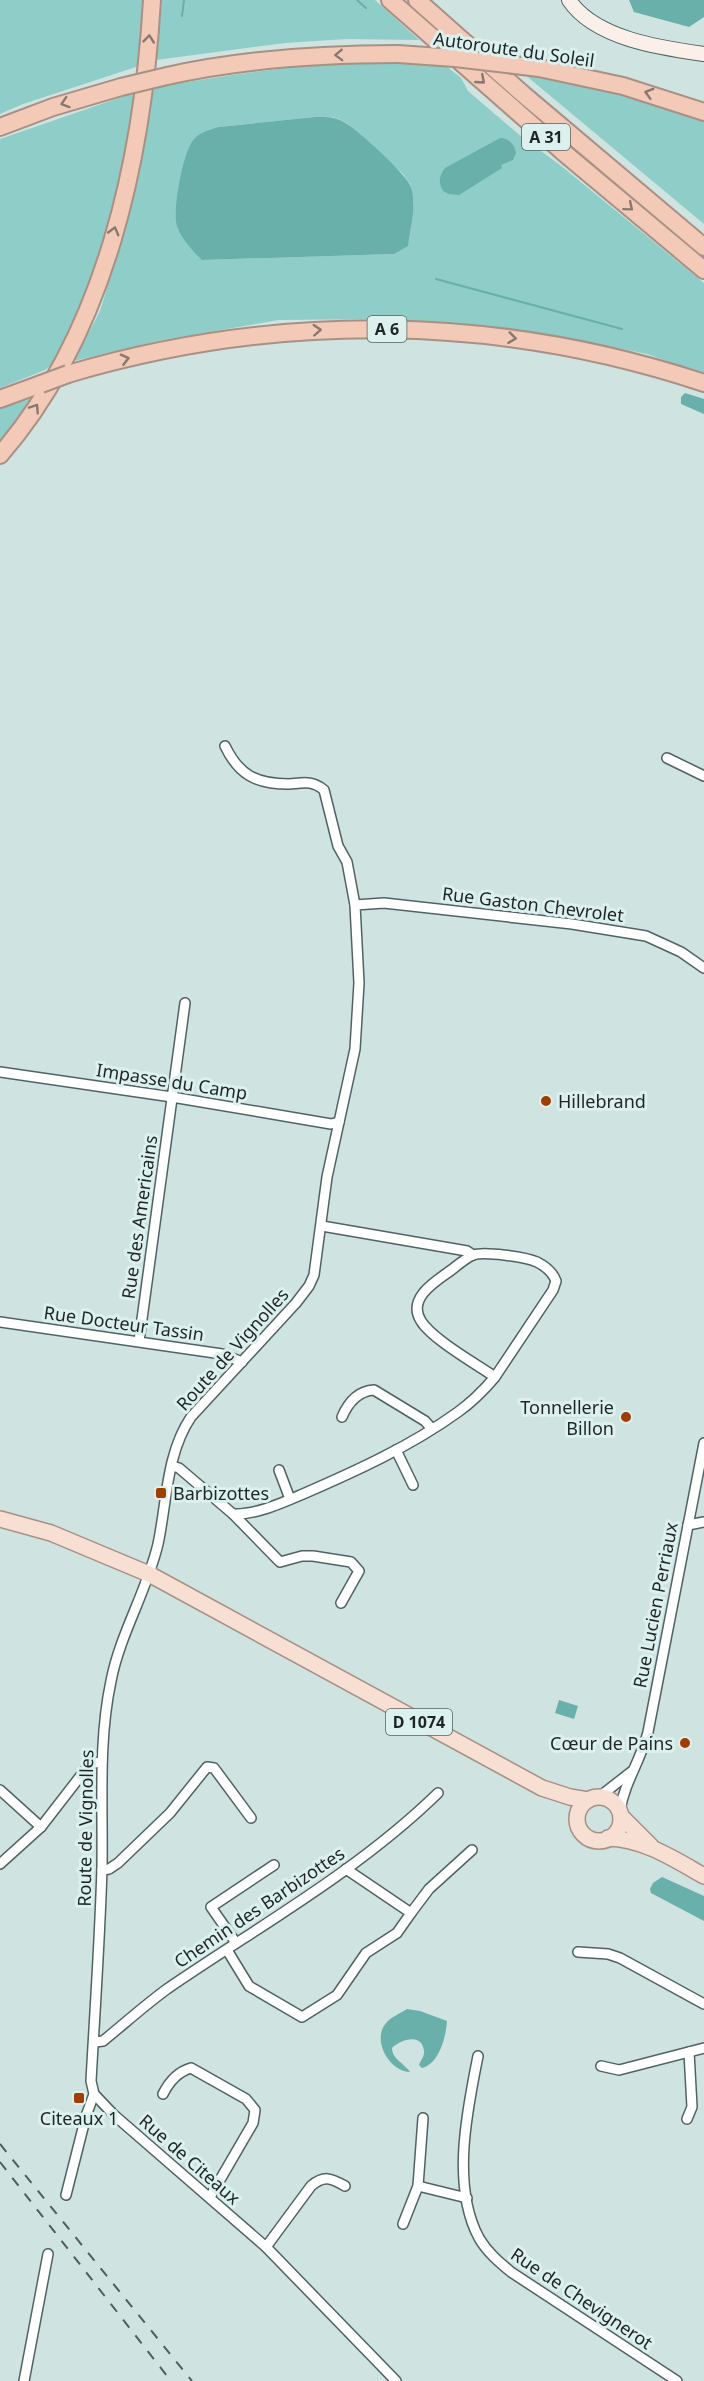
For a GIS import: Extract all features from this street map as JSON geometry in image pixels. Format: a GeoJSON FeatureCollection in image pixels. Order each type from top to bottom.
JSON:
{"type":"FeatureCollection","features":[{"type":"Feature","properties":{"kind":"highway"},"geometry":{"type":"LineString","coordinates":[[0,455],[25,424],[49,386],[76,337],[96,290],[116,225],[131,159],[142,93],[152,0]]}},
{"type":"Feature","properties":{"kind":"highway","name":"A 31"},"geometry":{"type":"LineString","coordinates":[[390,0],[555,145],[704,270]]}},
{"type":"Feature","properties":{"kind":"highway","name":"A 31"},"geometry":{"type":"LineString","coordinates":[[417,0],[524,95],[704,247]]}},
{"type":"Feature","properties":{"kind":"highway","name":"Autoroute du Soleil"},"geometry":{"type":"LineString","coordinates":[[0,127],[69,102],[122,87],[220,66],[288,57],[398,54],[539,68],[623,86],[704,112]]}},
{"type":"Feature","properties":{"kind":"highway","name":"A 6"},"geometry":{"type":"LineString","coordinates":[[0,399],[68,374],[139,355],[213,341],[295,331],[378,328],[461,333],[552,344],[625,360],[704,383]]}},
{"type":"Feature","properties":{"kind":"main road","name":"D 1074"},"geometry":{"type":"LineString","coordinates":[[0,1521],[51,1533],[243,1623],[296,1655],[542,1788],[565,1806],[578,1821]]}},
{"type":"Feature","properties":{"kind":"main road","name":"D 1074"},"geometry":{"type":"LineString","coordinates":[[542,1788],[570,1797],[594,1798]]}},
{"type":"Feature","properties":{"kind":"main road"},"geometry":{"type":"LineString","coordinates":[[653,1848],[620,1814],[612,1801],[594,1798],[578,1813],[582,1832],[590,1839],[619,1838],[653,1848],[704,1875]]}},
{"type":"Feature","properties":{"kind":"main road"},"geometry":{"type":"LineString","coordinates":[[609,1838],[618,1829],[620,1814]]}},
{"type":"Feature","properties":{"kind":"street"},"geometry":{"type":"LineString","coordinates":[[569,0],[585,17],[611,32],[667,50],[704,54]]}},
{"type":"Feature","properties":{"kind":"street","name":"Route de Vignolles"},"geometry":{"type":"LineString","coordinates":[[66,2195],[86,2116],[94,2094],[92,2080],[102,1870],[102,1761],[111,1682],[122,1643],[148,1579],[158,1544],[172,1466],[180,1436],[190,1417],[296,1304],[314,1275],[327,1177],[351,1073],[357,1032],[359,954],[356,908],[347,862],[338,846],[324,790],[308,782],[288,784],[266,782],[246,774],[239,770],[225,746]]}},
{"type":"Feature","properties":{"kind":"street"},"geometry":{"type":"LineString","coordinates":[[667,758],[704,776]]}},
{"type":"Feature","properties":{"kind":"street","name":"Rue Gaston Chevrolet"},"geometry":{"type":"LineString","coordinates":[[356,908],[384,903],[572,924],[646,936],[681,952],[704,968]]}},
{"type":"Feature","properties":{"kind":"street","name":"Rue des Americains"},"geometry":{"type":"LineString","coordinates":[[139,1341],[185,1003]]}},
{"type":"Feature","properties":{"kind":"street","name":"Impasse du Camp"},"geometry":{"type":"LineString","coordinates":[[0,1072],[172,1097],[331,1124],[339,1122]]}},
{"type":"Feature","properties":{"kind":"street"},"geometry":{"type":"LineString","coordinates":[[322,1226],[467,1251],[472,1256]]}},
{"type":"Feature","properties":{"kind":"street"},"geometry":{"type":"LineString","coordinates":[[233,1514],[253,1512],[290,1499],[396,1450],[460,1411],[485,1389],[495,1377],[553,1290],[556,1281],[538,1262],[492,1254],[472,1256],[430,1285],[420,1298],[417,1310],[420,1321],[431,1333],[495,1377]]}},
{"type":"Feature","properties":{"kind":"street","name":"Rue Docteur Tassin"},"geometry":{"type":"LineString","coordinates":[[0,1322],[139,1341],[229,1356],[242,1362]]}},
{"type":"Feature","properties":{"kind":"street"},"geometry":{"type":"LineString","coordinates":[[342,1417],[347,1406],[356,1397],[362,1392],[374,1390],[425,1421],[432,1429]]}},
{"type":"Feature","properties":{"kind":"street","name":"Rue Lucien Perriaux"},"geometry":{"type":"LineString","coordinates":[[620,1814],[624,1793],[644,1749],[648,1732],[704,1445]]}},
{"type":"Feature","properties":{"kind":"street"},"geometry":{"type":"LineString","coordinates":[[396,1450],[413,1485]]}},
{"type":"Feature","properties":{"kind":"street"},"geometry":{"type":"LineString","coordinates":[[172,1466],[179,1468],[233,1514],[280,1562],[302,1556],[313,1556],[355,1564],[359,1571],[341,1603]]}},
{"type":"Feature","properties":{"kind":"street"},"geometry":{"type":"LineString","coordinates":[[279,1470],[290,1499]]}},
{"type":"Feature","properties":{"kind":"street"},"geometry":{"type":"LineString","coordinates":[[688,1525],[704,1522]]}},
{"type":"Feature","properties":{"kind":"street"},"geometry":{"type":"LineString","coordinates":[[0,1864],[40,1827],[89,1765],[102,1761]]}},
{"type":"Feature","properties":{"kind":"street"},"geometry":{"type":"LineString","coordinates":[[102,1870],[110,1869],[118,1863],[170,1813],[207,1767],[214,1768],[251,1818]]}},
{"type":"Feature","properties":{"kind":"street","name":"Rue Lucien Perriaux"},"geometry":{"type":"LineString","coordinates":[[594,1798],[633,1771]]}},
{"type":"Feature","properties":{"kind":"street"},"geometry":{"type":"LineString","coordinates":[[0,1791],[40,1827]]}},
{"type":"Feature","properties":{"kind":"street","name":"Chemin des Barbizottes"},"geometry":{"type":"LineString","coordinates":[[95,2042],[103,2041],[165,1991],[346,1869],[411,1819],[438,1793]]}},
{"type":"Feature","properties":{"kind":"street"},"geometry":{"type":"LineString","coordinates":[[227,1950],[249,1986],[302,2017],[337,1995],[366,1953],[397,1933],[429,1889],[472,1851]]}},
{"type":"Feature","properties":{"kind":"street"},"geometry":{"type":"LineString","coordinates":[[236,1943],[212,1907],[274,1865]]}},
{"type":"Feature","properties":{"kind":"street"},"geometry":{"type":"LineString","coordinates":[[346,1869],[411,1913]]}},
{"type":"Feature","properties":{"kind":"street"},"geometry":{"type":"LineString","coordinates":[[578,1952],[608,1954],[620,1958],[704,2004]]}},
{"type":"Feature","properties":{"kind":"street"},"geometry":{"type":"LineString","coordinates":[[601,2066],[620,2070],[704,2048]]}},
{"type":"Feature","properties":{"kind":"street"},"geometry":{"type":"LineString","coordinates":[[687,2119],[692,2107],[689,2052]]}},
{"type":"Feature","properties":{"kind":"street","name":"Rue de Chevignerot"},"geometry":{"type":"LineString","coordinates":[[478,2056],[466,2128],[464,2160],[467,2198],[479,2239],[501,2263],[677,2381]]}},
{"type":"Feature","properties":{"kind":"street"},"geometry":{"type":"LineString","coordinates":[[164,2094],[169,2082],[184,2071],[195,2069],[246,2099],[255,2110],[253,2123],[210,2198]]}},
{"type":"Feature","properties":{"kind":"street","name":"Rue de Citeaux"},"geometry":{"type":"LineString","coordinates":[[94,2094],[114,2115],[266,2247],[396,2381]]}},
{"type":"Feature","properties":{"kind":"street"},"geometry":{"type":"LineString","coordinates":[[402,2224],[418,2186],[423,2118]]}},
{"type":"Feature","properties":{"kind":"street"},"geometry":{"type":"LineString","coordinates":[[266,2247],[311,2186],[319,2179],[327,2177],[345,2186]]}},
{"type":"Feature","properties":{"kind":"street"},"geometry":{"type":"LineString","coordinates":[[418,2186],[467,2198]]}},
{"type":"Feature","properties":{"kind":"street"},"geometry":{"type":"LineString","coordinates":[[24,2381],[48,2254]]}},
{"type":"Feature","properties":{"kind":"shaded area"},"geometry":{"type":"Polygon","coordinates":[[[0,0],[144,0],[139,66],[23,104],[0,114],[0,0]]]}},
{"type":"Feature","properties":{"kind":"shaded area"},"geometry":{"type":"Polygon","coordinates":[[[162,0],[375,0],[419,40],[347,39],[285,43],[156,60],[162,0]]]}},
{"type":"Feature","properties":{"kind":"shaded area"},"geometry":{"type":"Polygon","coordinates":[[[629,0],[704,0],[704,17],[689,27],[634,12],[629,0]]]}},
{"type":"Feature","properties":{"kind":"shaded area"},"geometry":{"type":"Polygon","coordinates":[[[352,62],[445,65],[461,78],[468,91],[523,138],[560,165],[704,283],[704,374],[647,354],[563,337],[477,325],[384,319],[279,320],[158,341],[74,361],[100,311],[121,243],[140,164],[154,87],[253,72],[352,62]],[[333,117],[219,127],[202,260],[394,254],[411,221],[414,203],[410,184],[402,173],[345,122],[333,117]]]}},
{"type":"Feature","properties":{"kind":"shaded area"},"geometry":{"type":"Polygon","coordinates":[[[523,73],[600,87],[704,121],[704,224],[523,73]]]}},
{"type":"Feature","properties":{"kind":"shaded area"},"geometry":{"type":"Polygon","coordinates":[[[136,92],[108,232],[94,277],[76,320],[56,362],[45,370],[0,388],[0,139],[136,92]]]}},
{"type":"Feature","properties":{"kind":"shaded area"},"geometry":{"type":"Polygon","coordinates":[[[315,117],[335,118],[348,125],[379,151],[406,179],[410,185],[413,200],[408,246],[394,254],[202,260],[182,236],[176,218],[182,168],[194,139],[202,133],[219,127],[315,117]]]}},
{"type":"Feature","properties":{"kind":"shaded area"},"geometry":{"type":"Polygon","coordinates":[[[500,138],[506,139],[513,145],[516,153],[513,160],[501,165],[502,168],[459,195],[443,191],[440,179],[445,168],[500,138]]]}},
{"type":"Feature","properties":{"kind":"shaded area"},"geometry":{"type":"Polygon","coordinates":[[[685,393],[704,399],[704,414],[681,404],[681,397],[685,393]]]}},
{"type":"Feature","properties":{"kind":"shaded area"},"geometry":{"type":"Polygon","coordinates":[[[36,397],[0,445],[0,409],[36,397]]]}},
{"type":"Feature","properties":{"kind":"shaded area"},"geometry":{"type":"Polygon","coordinates":[[[559,1700],[578,1706],[574,1719],[555,1713],[559,1700]]]}},
{"type":"Feature","properties":{"kind":"shaded area"},"geometry":{"type":"Polygon","coordinates":[[[662,1877],[704,1896],[704,1921],[651,1893],[653,1883],[662,1877]]]}},
{"type":"Feature","properties":{"kind":"shaded area"},"geometry":{"type":"Polygon","coordinates":[[[407,2009],[420,2011],[447,2021],[445,2035],[437,2056],[422,2068],[419,2065],[424,2053],[419,2041],[405,2040],[392,2048],[396,2058],[410,2072],[395,2066],[384,2053],[381,2045],[382,2029],[387,2022],[407,2009]]]}},
{"type":"Feature","properties":{"kind":"waterway"},"geometry":{"type":"LineString","coordinates":[[182,16],[184,0]]}},
{"type":"Feature","properties":{"kind":"waterway"},"geometry":{"type":"LineString","coordinates":[[357,0],[366,8]]}},
{"type":"Feature","properties":{"kind":"waterway"},"geometry":{"type":"LineString","coordinates":[[436,279],[622,329]]}},
{"type":"Feature","properties":{"kind":"railway"},"geometry":{"type":"LineString","coordinates":[[0,2144],[192,2381]]}},
{"type":"Feature","properties":{"kind":"railway"},"geometry":{"type":"LineString","coordinates":[[0,2162],[171,2381]]}},
{"type":"Feature","properties":{"kind":"place","name":"Hillebrand"},"geometry":{"type":"Point","coordinates":[546,1101]}},
{"type":"Feature","properties":{"kind":"place","name":"Tonnellerie Billon"},"geometry":{"type":"Point","coordinates":[626,1417]}},
{"type":"Feature","properties":{"kind":"place","name":"Barbizottes"},"geometry":{"type":"Point","coordinates":[161,1493]}},
{"type":"Feature","properties":{"kind":"place","name":"Cœur de Pains"},"geometry":{"type":"Point","coordinates":[685,1743]}},
{"type":"Feature","properties":{"kind":"place","name":"Citeaux 1"},"geometry":{"type":"Point","coordinates":[79,2098]}}]}
